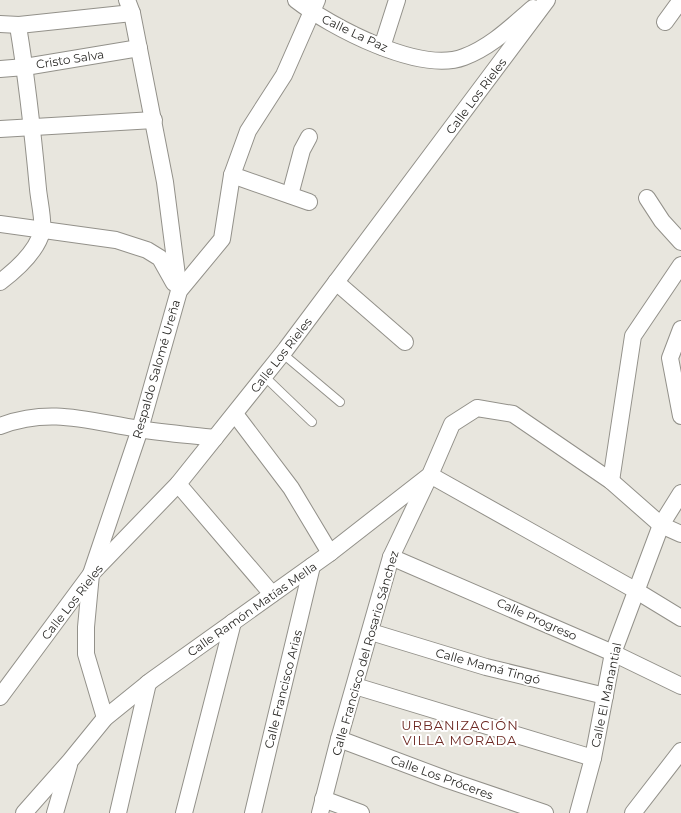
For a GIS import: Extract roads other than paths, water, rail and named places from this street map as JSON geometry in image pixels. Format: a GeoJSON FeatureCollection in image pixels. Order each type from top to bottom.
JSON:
{"type":"FeatureCollection","features":[{"type":"Feature","properties":{"kind":"street","name":"Calle La Paz"},"geometry":{"type":"LineString","coordinates":[[296,0],[315,6],[382,47],[429,60],[444,61],[463,58],[493,42],[542,0]]}},
{"type":"Feature","properties":{"kind":"street"},"geometry":{"type":"LineString","coordinates":[[382,47],[397,0]]}},
{"type":"Feature","properties":{"kind":"street","name":"Calle Los Rieles"},"geometry":{"type":"LineString","coordinates":[[0,697],[91,574],[178,484],[283,354],[547,0]]}},
{"type":"Feature","properties":{"kind":"street"},"geometry":{"type":"LineString","coordinates":[[665,22],[681,0]]}},
{"type":"Feature","properties":{"kind":"street"},"geometry":{"type":"LineString","coordinates":[[0,24],[20,25],[130,6],[154,120],[165,182],[179,291]]}},
{"type":"Feature","properties":{"kind":"street","name":"Respaldo Salomé Ureña"},"geometry":{"type":"LineString","coordinates":[[105,718],[86,654],[86,627],[91,574],[140,429],[179,291],[222,239],[232,174],[248,130],[284,75],[315,6]]}},
{"type":"Feature","properties":{"kind":"street"},"geometry":{"type":"LineString","coordinates":[[0,282],[10,274],[35,246],[42,230],[20,25]]}},
{"type":"Feature","properties":{"kind":"street","name":"Cristo Salva"},"geometry":{"type":"LineString","coordinates":[[0,69],[25,67],[139,48]]}},
{"type":"Feature","properties":{"kind":"street"},"geometry":{"type":"LineString","coordinates":[[0,129],[154,120]]}},
{"type":"Feature","properties":{"kind":"street"},"geometry":{"type":"LineString","coordinates":[[290,196],[302,150],[309,137]]}},
{"type":"Feature","properties":{"kind":"street"},"geometry":{"type":"LineString","coordinates":[[232,174],[309,202]]}},
{"type":"Feature","properties":{"kind":"street"},"geometry":{"type":"LineString","coordinates":[[647,198],[662,221],[681,242]]}},
{"type":"Feature","properties":{"kind":"street"},"geometry":{"type":"LineString","coordinates":[[0,224],[116,240],[155,253],[160,258],[179,291]]}},
{"type":"Feature","properties":{"kind":"street"},"geometry":{"type":"LineString","coordinates":[[681,265],[633,336],[611,481],[661,525],[681,534]]}},
{"type":"Feature","properties":{"kind":"street"},"geometry":{"type":"LineString","coordinates":[[336,282],[405,342]]}},
{"type":"Feature","properties":{"kind":"street"},"geometry":{"type":"LineString","coordinates":[[681,329],[670,358],[681,416]]}},
{"type":"Feature","properties":{"kind":"street","name":"Calle Ramón Matías Mella"},"geometry":{"type":"LineString","coordinates":[[24,813],[70,761],[105,718],[148,683],[330,553],[430,475],[452,424],[464,415],[477,408],[513,414],[611,481]]}},
{"type":"Feature","properties":{"kind":"street"},"geometry":{"type":"LineString","coordinates":[[234,414],[291,488],[330,553]]}},
{"type":"Feature","properties":{"kind":"street"},"geometry":{"type":"LineString","coordinates":[[0,426],[34,416],[55,415],[140,429],[215,438]]}},
{"type":"Feature","properties":{"kind":"street"},"geometry":{"type":"LineString","coordinates":[[430,475],[636,590],[681,618]]}},
{"type":"Feature","properties":{"kind":"street","name":"Calle Francisco del Rosario Sánchez"},"geometry":{"type":"LineString","coordinates":[[321,806],[391,557],[430,475]]}},
{"type":"Feature","properties":{"kind":"street"},"geometry":{"type":"LineString","coordinates":[[178,484],[272,594]]}},
{"type":"Feature","properties":{"kind":"street","name":"Calle El Manantial"},"geometry":{"type":"LineString","coordinates":[[578,813],[592,758],[613,653],[661,525],[681,493]]}},
{"type":"Feature","properties":{"kind":"street","name":"Calle Progreso"},"geometry":{"type":"LineString","coordinates":[[391,557],[613,653],[681,686]]}},
{"type":"Feature","properties":{"kind":"street","name":"Calle Francisco Arias"},"geometry":{"type":"LineString","coordinates":[[253,813],[312,566]]}},
{"type":"Feature","properties":{"kind":"street"},"geometry":{"type":"LineString","coordinates":[[184,813],[233,622]]}},
{"type":"Feature","properties":{"kind":"street","name":"Calle Mamá Tingó"},"geometry":{"type":"LineString","coordinates":[[371,632],[486,667],[605,696]]}},
{"type":"Feature","properties":{"kind":"street"},"geometry":{"type":"LineString","coordinates":[[118,813],[148,683]]}},
{"type":"Feature","properties":{"kind":"street"},"geometry":{"type":"LineString","coordinates":[[355,686],[592,758]]}},
{"type":"Feature","properties":{"kind":"street","name":"Calle Los Próceres"},"geometry":{"type":"LineString","coordinates":[[339,739],[448,780],[545,813]]}},
{"type":"Feature","properties":{"kind":"street"},"geometry":{"type":"LineString","coordinates":[[633,813],[681,751]]}},
{"type":"Feature","properties":{"kind":"street"},"geometry":{"type":"LineString","coordinates":[[55,813],[70,761]]}},
{"type":"Feature","properties":{"kind":"street"},"geometry":{"type":"LineString","coordinates":[[321,806],[361,813]]}},
{"type":"Feature","properties":{"kind":"lane"},"geometry":{"type":"LineString","coordinates":[[283,354],[340,402]]}},
{"type":"Feature","properties":{"kind":"lane"},"geometry":{"type":"LineString","coordinates":[[264,376],[312,422]]}},
{"type":"Feature","properties":{"kind":"district","name":"URBANIZACIÓN VILLA MORADA"},"geometry":{"type":"Point","coordinates":[460,732]}}]}
